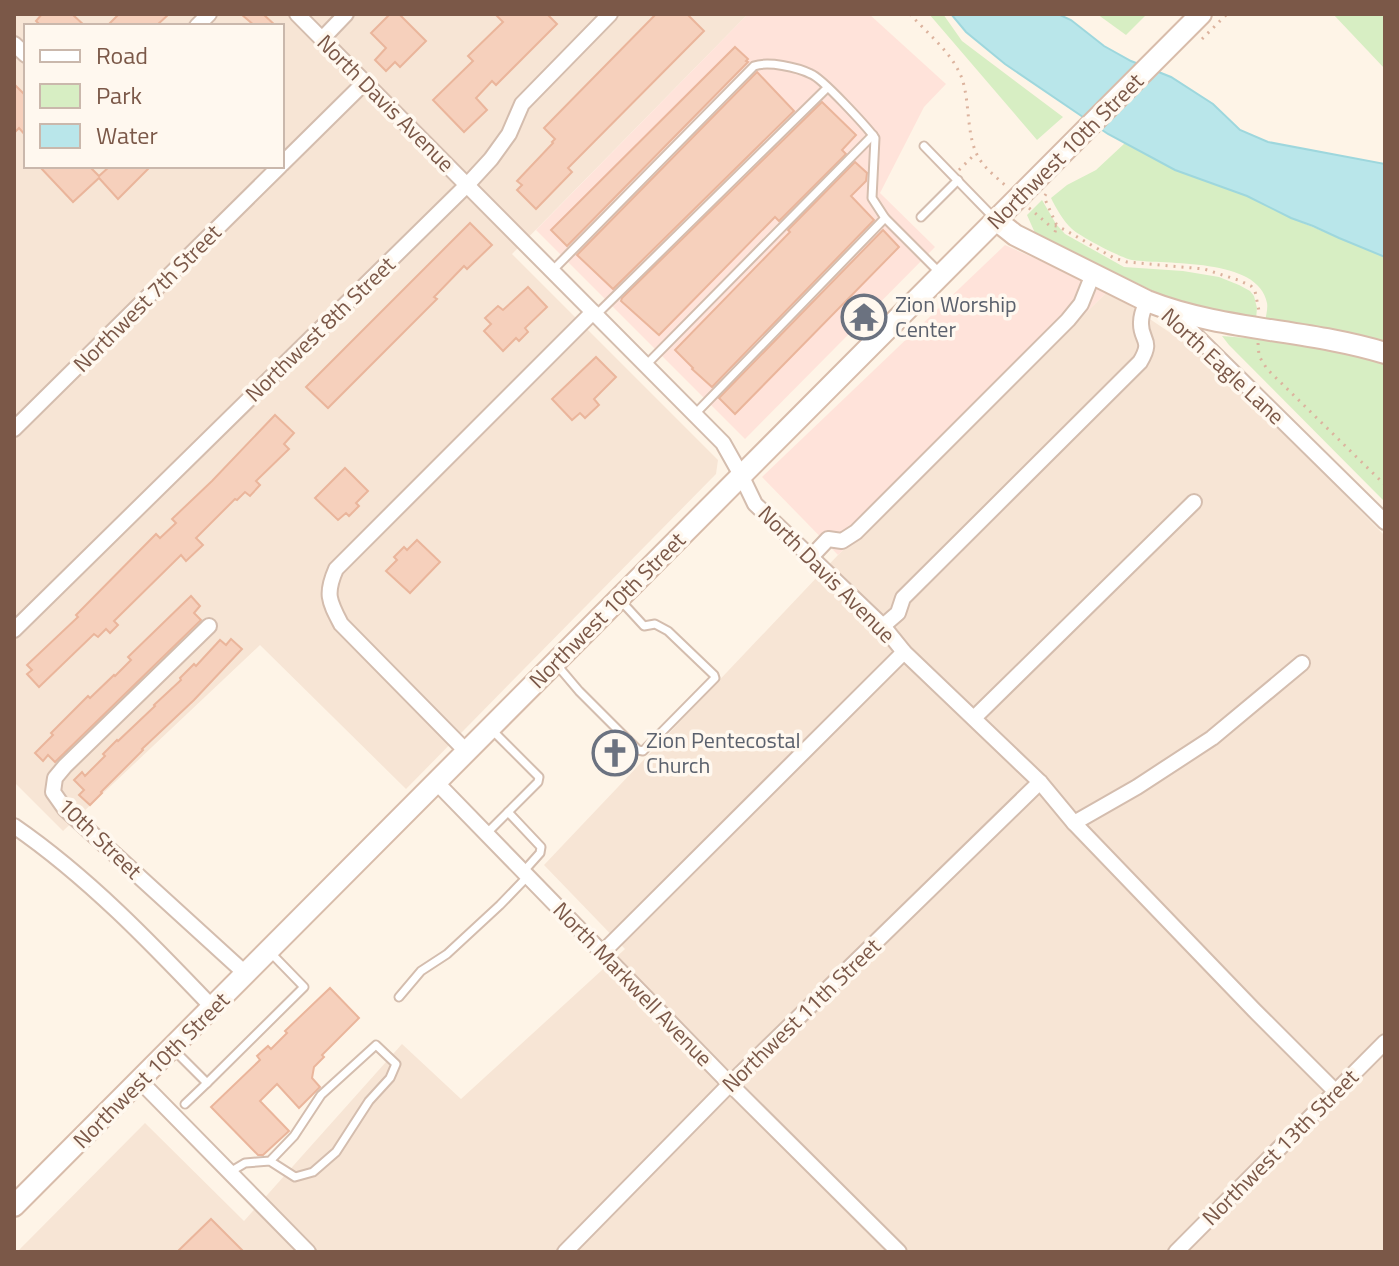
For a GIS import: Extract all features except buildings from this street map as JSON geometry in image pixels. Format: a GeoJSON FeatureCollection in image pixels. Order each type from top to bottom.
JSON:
{"type":"FeatureCollection","features":[{"type":"Feature","properties":{"kind":"main road","name":"Northwest 10th Street"},"geometry":{"type":"LineString","coordinates":[[14,1206],[1018,198],[1048,180],[1201,14]]}},
{"type":"Feature","properties":{"kind":"main road","name":"North Eagle Lane"},"geometry":{"type":"LineString","coordinates":[[996,220],[1015,235],[1169,310]]}},
{"type":"Feature","properties":{"kind":"main road"},"geometry":{"type":"LineString","coordinates":[[1169,310],[1354,344],[1385,353]]}},
{"type":"Feature","properties":{"kind":"street","name":"North Davis Avenue"},"geometry":{"type":"LineString","coordinates":[[297,14],[723,443],[755,504],[1040,782],[1074,823],[1335,1091]]}},
{"type":"Feature","properties":{"kind":"street"},"geometry":{"type":"LineString","coordinates":[[322,39],[346,14]]}},
{"type":"Feature","properties":{"kind":"street","name":"Northwest 8th Street"},"geometry":{"type":"LineString","coordinates":[[14,630],[468,184],[509,134],[522,104],[610,14]]}},
{"type":"Feature","properties":{"kind":"street","name":"Northwest 7th Street"},"geometry":{"type":"LineString","coordinates":[[284,162],[364,83]]}},
{"type":"Feature","properties":{"kind":"street","name":"Northwest 7th Street"},"geometry":{"type":"LineString","coordinates":[[14,429],[278,168]]}},
{"type":"Feature","properties":{"kind":"street"},"geometry":{"type":"LineString","coordinates":[[811,557],[828,539],[842,541],[856,532],[1068,320],[1081,304],[1093,274]]}},
{"type":"Feature","properties":{"kind":"street"},"geometry":{"type":"LineString","coordinates":[[883,626],[898,613],[903,598],[1140,362],[1147,350],[1140,326],[1147,301]]}},
{"type":"Feature","properties":{"kind":"street","name":"North Eagle Lane"},"geometry":{"type":"LineString","coordinates":[[1169,310],[1385,522]]}},
{"type":"Feature","properties":{"kind":"street"},"geometry":{"type":"LineString","coordinates":[[467,752],[341,624],[329,602],[329,585],[336,569],[595,314]]}},
{"type":"Feature","properties":{"kind":"street"},"geometry":{"type":"LineString","coordinates":[[974,718],[1194,502]]}},
{"type":"Feature","properties":{"kind":"street","name":"10th Street"},"geometry":{"type":"LineString","coordinates":[[209,626],[65,766],[55,778],[53,792],[65,809],[246,974]]}},
{"type":"Feature","properties":{"kind":"street"},"geometry":{"type":"LineString","coordinates":[[602,953],[904,652]]}},
{"type":"Feature","properties":{"kind":"street"},"geometry":{"type":"LineString","coordinates":[[1074,823],[1212,738],[1302,663]]}},
{"type":"Feature","properties":{"kind":"street","name":"Northwest 11th Street"},"geometry":{"type":"LineString","coordinates":[[565,1252],[730,1084],[1040,782]]}},
{"type":"Feature","properties":{"kind":"street","name":"North Markwell Avenue"},"geometry":{"type":"LineString","coordinates":[[437,783],[730,1084],[899,1252]]}},
{"type":"Feature","properties":{"kind":"street"},"geometry":{"type":"LineString","coordinates":[[14,826],[138,929],[213,1008]]}},
{"type":"Feature","properties":{"kind":"street","name":"Northwest 13th Street"},"geometry":{"type":"LineString","coordinates":[[1176,1252],[1385,1042]]}},
{"type":"Feature","properties":{"kind":"street"},"geometry":{"type":"LineString","coordinates":[[140,1081],[308,1252]]}},
{"type":"Feature","properties":{"kind":"lane"},"geometry":{"type":"LineString","coordinates":[[552,271],[754,66],[774,64],[813,74],[873,135],[872,198],[885,218],[942,274]]}},
{"type":"Feature","properties":{"kind":"lane"},"geometry":{"type":"LineString","coordinates":[[595,314],[827,88]]}},
{"type":"Feature","properties":{"kind":"lane"},"geometry":{"type":"LineString","coordinates":[[646,365],[873,135]]}},
{"type":"Feature","properties":{"kind":"lane"},"geometry":{"type":"LineString","coordinates":[[924,146],[996,220]]}},
{"type":"Feature","properties":{"kind":"lane"},"geometry":{"type":"LineString","coordinates":[[921,217],[956,178]]}},
{"type":"Feature","properties":{"kind":"lane"},"geometry":{"type":"LineString","coordinates":[[694,415],[885,218]]}},
{"type":"Feature","properties":{"kind":"lane"},"geometry":{"type":"LineString","coordinates":[[555,663],[638,750],[643,751],[715,678],[668,631],[655,624],[644,626],[619,599]]}},
{"type":"Feature","properties":{"kind":"lane"},"geometry":{"type":"LineString","coordinates":[[486,833],[538,782],[539,777],[491,728]]}},
{"type":"Feature","properties":{"kind":"lane"},"geometry":{"type":"LineString","coordinates":[[399,997],[421,971],[447,954],[500,905],[540,853],[541,847],[508,812]]}},
{"type":"Feature","properties":{"kind":"lane"},"geometry":{"type":"LineString","coordinates":[[185,1104],[304,987],[269,951]]}},
{"type":"Feature","properties":{"kind":"lane"},"geometry":{"type":"LineString","coordinates":[[230,1172],[245,1163],[270,1161],[295,1177],[313,1172],[336,1152],[369,1101],[390,1078],[396,1064],[376,1045],[321,1095],[294,1136],[270,1161]]}},
{"type":"Feature","properties":{"kind":"lane"},"geometry":{"type":"LineString","coordinates":[[172,1048],[207,1083]]}},
{"type":"Feature","properties":{"kind":"path"},"geometry":{"type":"LineString","coordinates":[[910,14],[957,68],[962,79],[976,153],[982,163],[1044,223],[1057,226],[1114,258],[1135,264],[1204,269],[1251,286],[1257,297],[1259,356],[1267,369],[1385,485]]}},
{"type":"Feature","properties":{"kind":"path"},"geometry":{"type":"LineString","coordinates":[[956,178],[976,153]]}},
{"type":"Feature","properties":{"kind":"path"},"geometry":{"type":"LineString","coordinates":[[1048,180],[1044,197],[1057,226]]}},
{"type":"Feature","properties":{"kind":"shaded area"},"geometry":{"type":"Polygon","coordinates":[[[14,14],[748,14],[512,254],[718,460],[716,474],[406,789],[260,645],[63,831],[14,782],[14,14]]]}},
{"type":"Feature","properties":{"kind":"shaded area"},"geometry":{"type":"Polygon","coordinates":[[[748,14],[869,14],[946,84],[924,107],[880,193],[935,247],[745,439],[536,230],[748,14]]]}},
{"type":"Feature","properties":{"kind":"shaded area"},"geometry":{"type":"Polygon","coordinates":[[[1005,245],[1108,291],[838,555],[762,477],[1005,245]]]}},
{"type":"Feature","properties":{"kind":"shaded area"},"geometry":{"type":"Polygon","coordinates":[[[1108,291],[1187,344],[1274,423],[1385,536],[1385,1252],[17,1252],[145,1123],[244,1221],[402,1044],[461,1099],[625,949],[544,865],[838,555],[1108,291]]]}},
{"type":"Feature","properties":{"kind":"green space"},"geometry":{"type":"Polygon","coordinates":[[[929,14],[943,14],[962,41],[1063,117],[1037,140],[929,14]]]}},
{"type":"Feature","properties":{"kind":"green space"},"geometry":{"type":"Polygon","coordinates":[[[1097,14],[1147,14],[1126,35],[1097,14]]]}},
{"type":"Feature","properties":{"kind":"green space"},"geometry":{"type":"Polygon","coordinates":[[[1333,14],[1385,14],[1385,69],[1333,14]]]}},
{"type":"Feature","properties":{"kind":"green space"},"geometry":{"type":"Polygon","coordinates":[[[1125,143],[1175,170],[1247,196],[1385,257],[1385,344],[1265,321],[1267,303],[1260,288],[1247,278],[1209,266],[1132,260],[1101,247],[1072,229],[1051,198],[1067,185],[1096,170],[1125,143]]]}},
{"type":"Feature","properties":{"kind":"green space"},"geometry":{"type":"Polygon","coordinates":[[[1042,200],[1065,234],[1124,267],[1219,277],[1250,291],[1257,308],[1256,319],[1189,305],[1155,292],[1035,233],[1027,215],[1042,200]]]}},
{"type":"Feature","properties":{"kind":"green space"},"geometry":{"type":"Polygon","coordinates":[[[1222,336],[1305,344],[1385,362],[1385,502],[1229,345],[1222,336]]]}},
{"type":"Feature","properties":{"kind":"water"},"geometry":{"type":"Polygon","coordinates":[[[951,14],[1058,14],[1071,20],[1104,46],[1171,77],[1213,104],[1240,130],[1268,142],[1385,164],[1385,257],[1247,196],[1175,170],[1108,134],[1005,64],[966,32],[951,14]]]}},
{"type":"Feature","properties":{"kind":"place","name":"Zion Worship Center"},"geometry":{"type":"Point","coordinates":[864,317]}},
{"type":"Feature","properties":{"kind":"place","name":"Zion Pentecostal Church"},"geometry":{"type":"Point","coordinates":[615,753]}}]}
